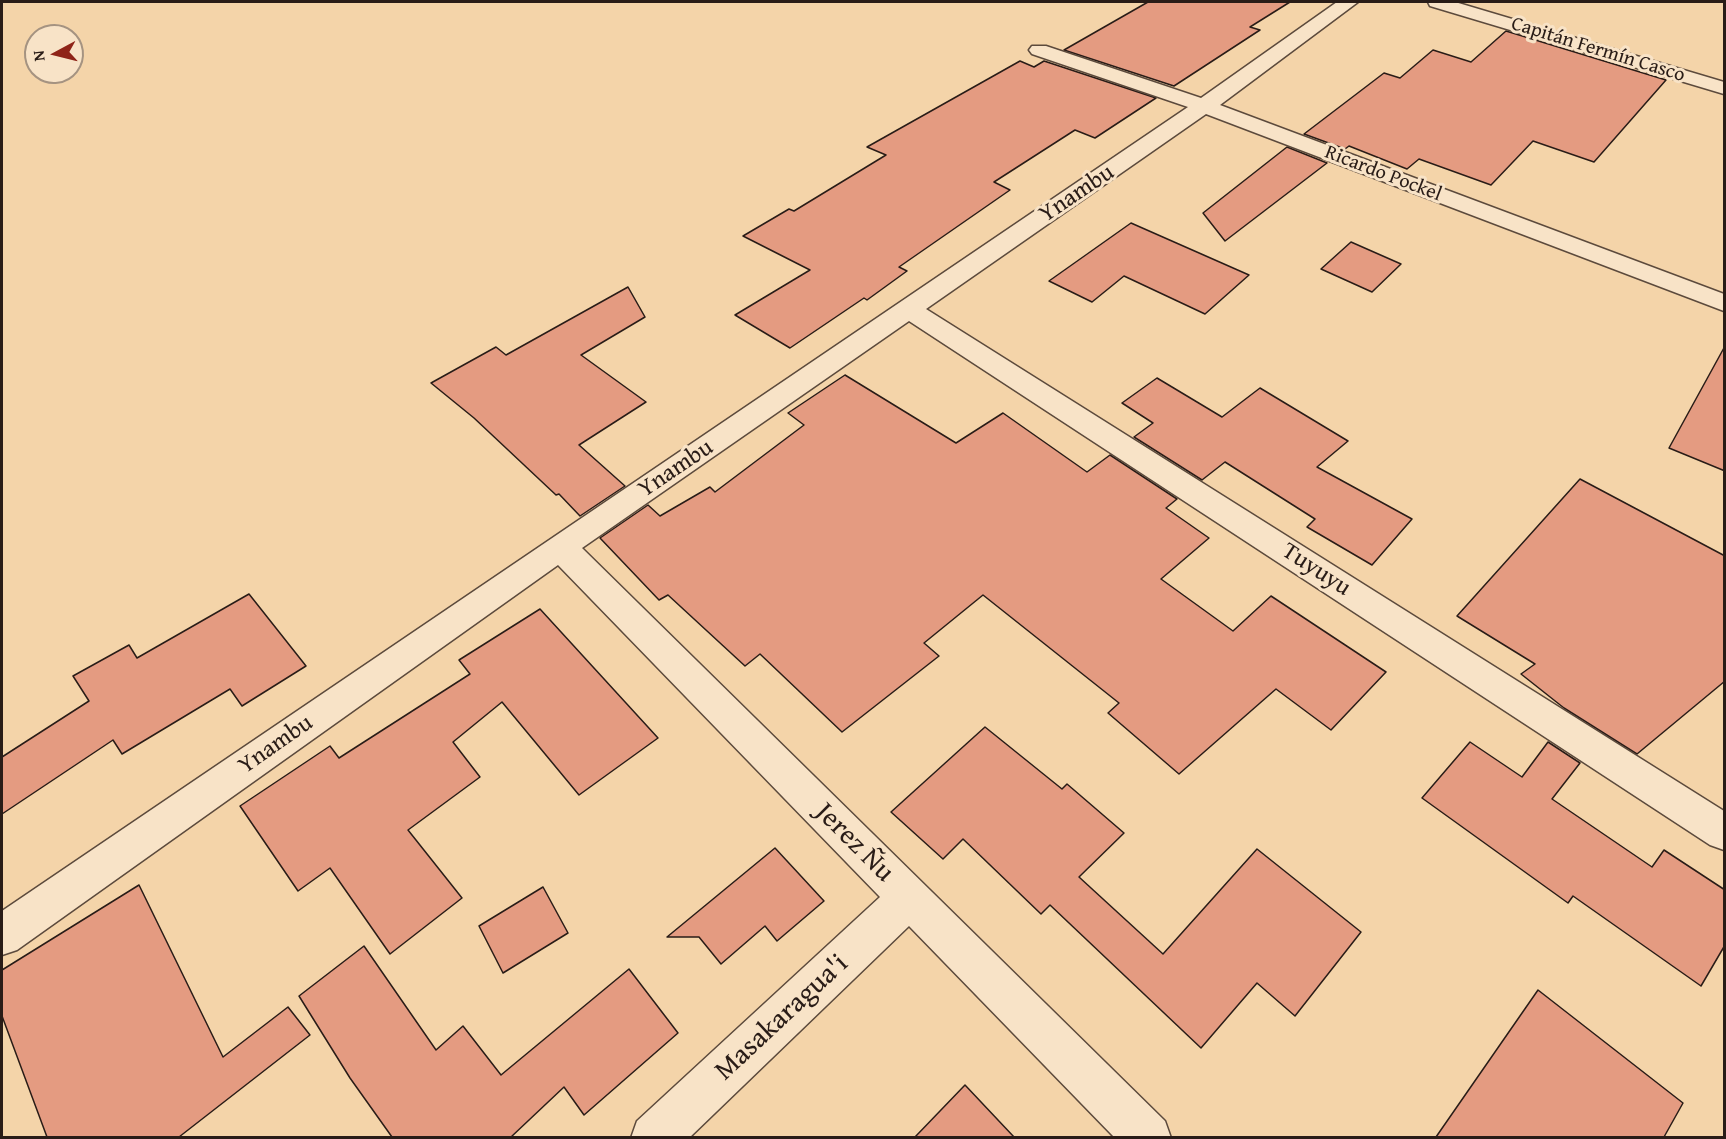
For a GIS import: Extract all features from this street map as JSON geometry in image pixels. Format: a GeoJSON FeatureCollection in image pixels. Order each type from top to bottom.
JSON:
{"type":"FeatureCollection","features":[{"type":"Feature","properties":{"kind":"street","name":"Ynambu"},"geometry":{"type":"LineString","coordinates":[[2,935],[560,547],[1204,106],[1349,2]]}},
{"type":"Feature","properties":{"kind":"street","name":"Capitán Fermín Casco"},"geometry":{"type":"LineString","coordinates":[[1437,2],[1725,88]]}},
{"type":"Feature","properties":{"kind":"street","name":"Ricardo Pockel"},"geometry":{"type":"LineString","coordinates":[[1039,50],[1204,106],[1725,303]]}},
{"type":"Feature","properties":{"kind":"street","name":"Tuyuyu"},"geometry":{"type":"LineString","coordinates":[[908,309],[1725,832]]}},
{"type":"Feature","properties":{"kind":"street","name":"Jerez Ñu"},"geometry":{"type":"LineString","coordinates":[[560,547],[1148,1137]]}},
{"type":"Feature","properties":{"kind":"street","name":"Masakaragua'i"},"geometry":{"type":"LineString","coordinates":[[654,1137],[909,898]]}},
{"type":"Feature","properties":{"kind":"building"},"geometry":{"type":"Polygon","coordinates":[[[1148,2],[1290,2],[1250,27],[1260,30],[1174,86],[1064,50],[1148,2]]]}},
{"type":"Feature","properties":{"kind":"building"},"geometry":{"type":"Polygon","coordinates":[[[1506,31],[1666,80],[1594,162],[1533,141],[1491,185],[1419,159],[1407,169],[1349,146],[1345,149],[1304,134],[1384,73],[1400,78],[1433,50],[1471,62],[1506,31]]]}},
{"type":"Feature","properties":{"kind":"building"},"geometry":{"type":"Polygon","coordinates":[[[1020,61],[1034,67],[1044,61],[1156,98],[1095,138],[1075,130],[994,182],[1010,190],[899,267],[907,271],[867,300],[864,298],[790,348],[735,315],[810,270],[743,236],[789,209],[794,211],[886,155],[867,147],[1020,61]]]}},
{"type":"Feature","properties":{"kind":"building"},"geometry":{"type":"Polygon","coordinates":[[[1287,147],[1327,163],[1225,241],[1203,213],[1287,147]]]}},
{"type":"Feature","properties":{"kind":"building"},"geometry":{"type":"Polygon","coordinates":[[[1131,223],[1249,275],[1205,314],[1124,276],[1092,302],[1049,281],[1131,223]]]}},
{"type":"Feature","properties":{"kind":"building"},"geometry":{"type":"Polygon","coordinates":[[[1351,242],[1401,264],[1372,292],[1321,269],[1351,242]]]}},
{"type":"Feature","properties":{"kind":"building"},"geometry":{"type":"Polygon","coordinates":[[[628,287],[645,317],[581,355],[646,402],[579,445],[625,486],[580,516],[559,494],[556,495],[474,418],[431,383],[496,347],[506,355],[628,287]]]}},
{"type":"Feature","properties":{"kind":"building"},"geometry":{"type":"Polygon","coordinates":[[[1725,346],[1725,471],[1669,448],[1725,346]]]}},
{"type":"Feature","properties":{"kind":"building"},"geometry":{"type":"Polygon","coordinates":[[[845,375],[956,443],[1003,413],[1087,472],[1110,455],[1177,499],[1166,508],[1209,538],[1161,579],[1233,631],[1271,596],[1386,672],[1331,730],[1276,689],[1179,774],[1108,713],[1119,703],[983,595],[924,643],[939,656],[842,732],[760,654],[745,666],[668,595],[659,600],[600,538],[648,505],[660,516],[710,487],[715,492],[804,425],[788,413],[845,375]]]}},
{"type":"Feature","properties":{"kind":"building"},"geometry":{"type":"Polygon","coordinates":[[[1157,378],[1222,417],[1260,388],[1348,441],[1317,467],[1412,519],[1372,565],[1307,527],[1315,519],[1225,462],[1202,480],[1134,437],[1153,423],[1122,403],[1157,378]]]}},
{"type":"Feature","properties":{"kind":"building"},"geometry":{"type":"Polygon","coordinates":[[[1580,479],[1725,556],[1725,681],[1637,754],[1564,708],[1521,674],[1535,664],[1457,616],[1580,479]]]}},
{"type":"Feature","properties":{"kind":"building"},"geometry":{"type":"Polygon","coordinates":[[[249,594],[306,666],[242,706],[230,689],[122,754],[113,740],[2,814],[2,757],[89,701],[73,676],[129,645],[137,658],[249,594]]]}},
{"type":"Feature","properties":{"kind":"building"},"geometry":{"type":"Polygon","coordinates":[[[540,609],[658,738],[579,795],[502,702],[453,742],[480,777],[408,830],[462,898],[390,954],[330,868],[298,891],[240,806],[330,746],[339,758],[470,674],[459,660],[540,609]]]}},
{"type":"Feature","properties":{"kind":"building"},"geometry":{"type":"Polygon","coordinates":[[[985,727],[1062,789],[1067,784],[1124,833],[1079,877],[1163,954],[1257,849],[1361,932],[1295,1016],[1257,983],[1201,1048],[1050,905],[1041,914],[963,839],[943,859],[891,812],[985,727]]]}},
{"type":"Feature","properties":{"kind":"building"},"geometry":{"type":"Polygon","coordinates":[[[1470,742],[1522,777],[1548,742],[1580,763],[1552,799],[1652,867],[1664,850],[1725,890],[1725,945],[1701,986],[1573,896],[1568,903],[1422,798],[1470,742]]]}},
{"type":"Feature","properties":{"kind":"building"},"geometry":{"type":"Polygon","coordinates":[[[775,848],[824,901],[777,941],[765,926],[721,964],[699,937],[667,937],[775,848]]]}},
{"type":"Feature","properties":{"kind":"building"},"geometry":{"type":"Polygon","coordinates":[[[139,885],[223,1057],[288,1007],[310,1035],[179,1137],[47,1137],[2,1016],[2,970],[139,885]]]}},
{"type":"Feature","properties":{"kind":"building"},"geometry":{"type":"Polygon","coordinates":[[[543,887],[568,933],[503,973],[479,926],[543,887]]]}},
{"type":"Feature","properties":{"kind":"building"},"geometry":{"type":"Polygon","coordinates":[[[364,946],[436,1050],[463,1026],[501,1075],[629,969],[678,1033],[584,1115],[564,1087],[511,1137],[392,1137],[350,1078],[299,996],[364,946]]]}},
{"type":"Feature","properties":{"kind":"building"},"geometry":{"type":"Polygon","coordinates":[[[1538,990],[1683,1103],[1664,1137],[1436,1137],[1538,990]]]}},
{"type":"Feature","properties":{"kind":"building"},"geometry":{"type":"Polygon","coordinates":[[[965,1085],[1014,1137],[915,1137],[965,1085]]]}}]}
